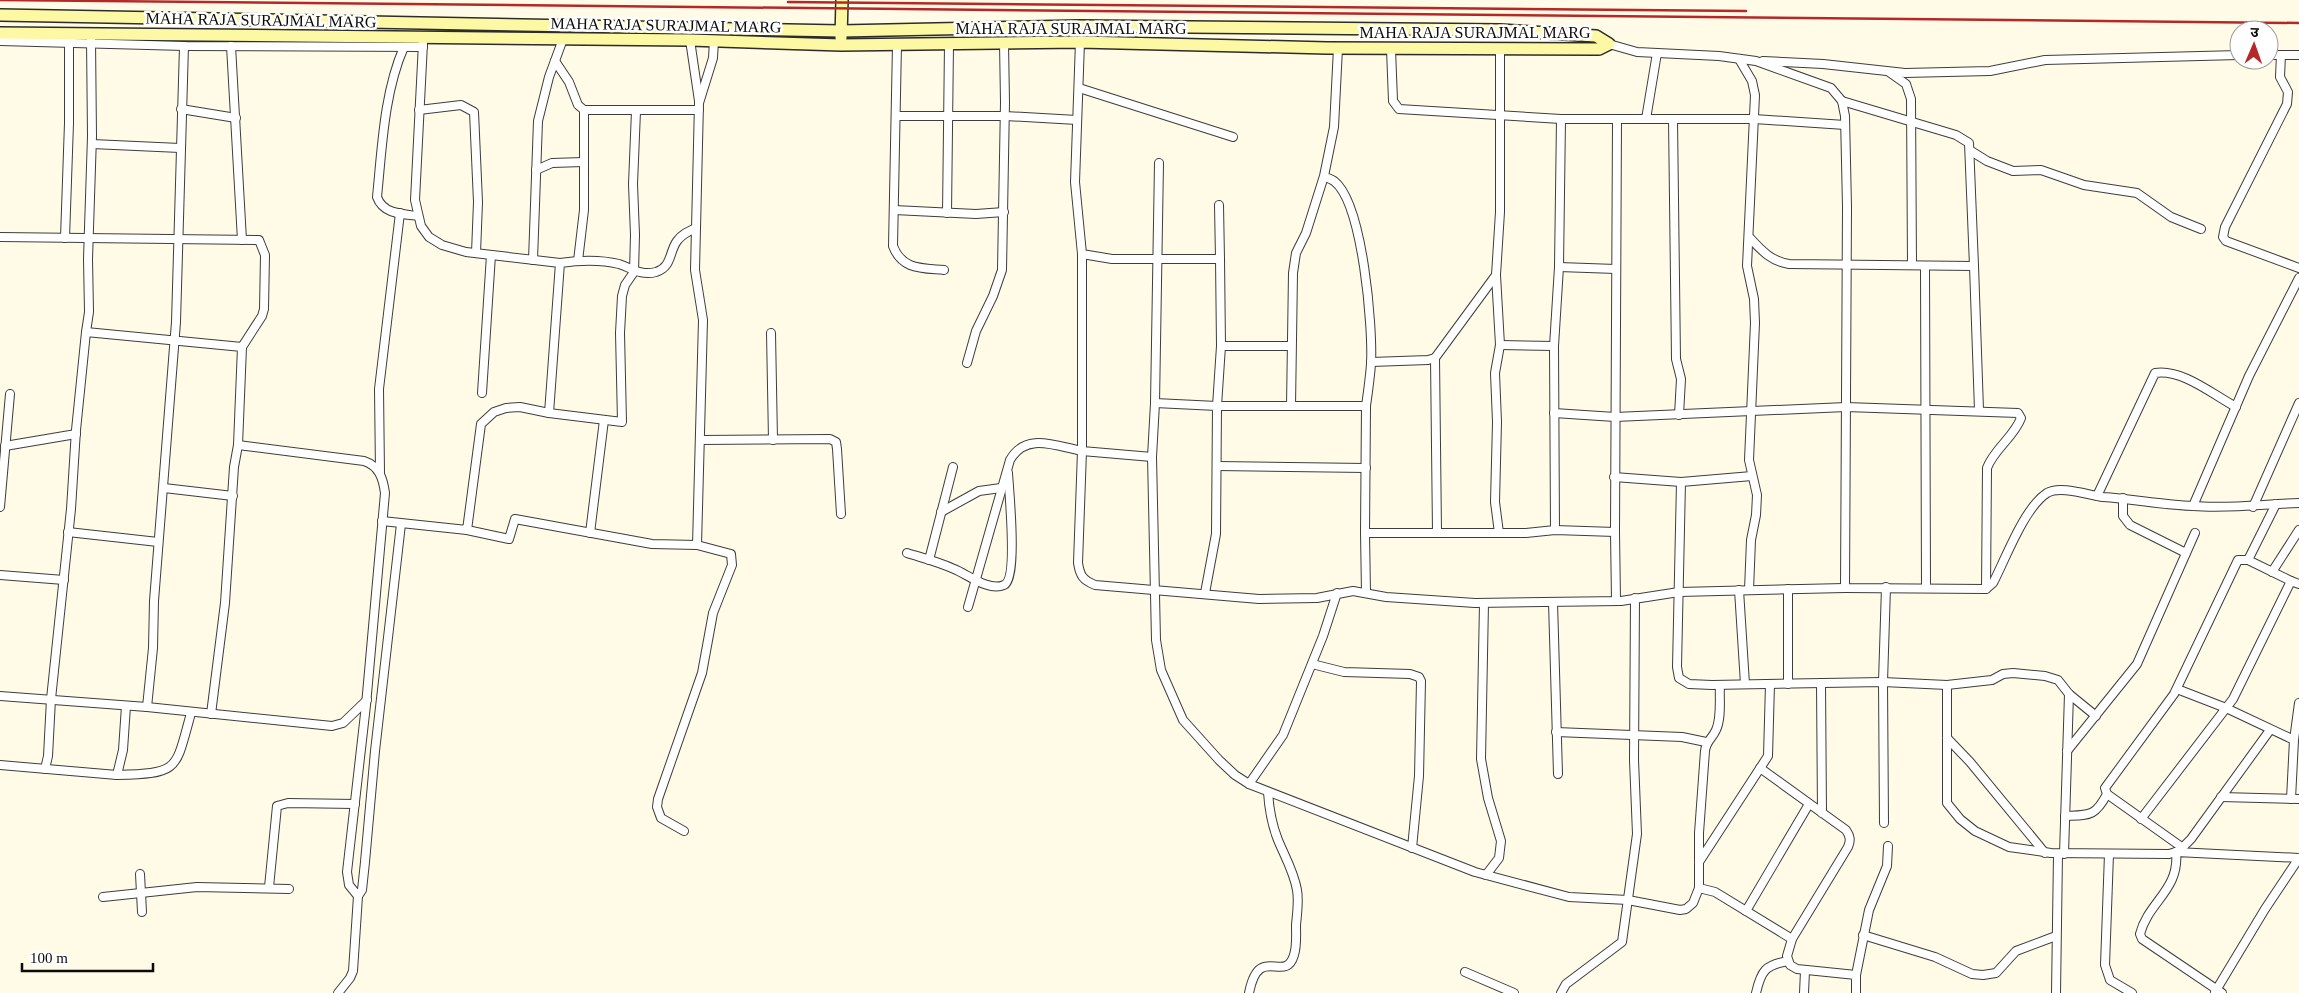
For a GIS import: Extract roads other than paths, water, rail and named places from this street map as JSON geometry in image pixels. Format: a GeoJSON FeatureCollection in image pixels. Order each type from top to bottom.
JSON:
{"type":"FeatureCollection","features":[{"type":"Feature","properties":{"kind":"street"},"geometry":{"type":"LineString","coordinates":[[841,45],[842,0]]}},
{"type":"Feature","properties":{"kind":"street","name":"MAHA RAJA SURAJMAL MARG"},"geometry":{"type":"LineString","coordinates":[[0,15],[841,31],[1079,26],[1500,30],[1596,36],[1608,44],[1599,49],[1500,50],[1080,42],[841,45],[714,40],[563,39],[423,42],[91,38],[0,32]]}},
{"type":"Feature","properties":{"kind":"street"},"geometry":{"type":"LineString","coordinates":[[45,769],[50,740],[51,699],[89,312],[88,259],[92,144],[89,16]]}},
{"type":"Feature","properties":{"kind":"street"},"geometry":{"type":"LineString","coordinates":[[424,22],[415,200],[418,216],[429,238],[442,245],[476,253],[560,263],[588,260],[621,264],[634,272],[657,272],[668,264],[676,242],[684,234],[696,228]]}},
{"type":"Feature","properties":{"kind":"street"},"geometry":{"type":"LineString","coordinates":[[1079,26],[1079,88],[1075,182],[1082,254],[1082,451],[1078,564],[1080,574],[1084,580],[1095,585],[1156,588],[1259,599],[1317,598],[1337,593],[1366,593],[1386,597],[1484,603],[1616,601],[1679,592],[1739,590],[1886,587],[1986,589],[1993,583],[2024,522],[2038,501],[2048,492],[2059,489],[2097,496],[2193,506],[2253,507],[2299,503]]}},
{"type":"Feature","properties":{"kind":"street"},"geometry":{"type":"LineString","coordinates":[[1291,406],[1293,273],[1296,253],[1306,233],[1324,176],[1334,127],[1338,48],[1337,28]]}},
{"type":"Feature","properties":{"kind":"street"},"geometry":{"type":"LineString","coordinates":[[1499,533],[1495,502],[1498,422],[1495,381],[1500,345],[1496,275],[1500,212],[1500,30]]}},
{"type":"Feature","properties":{"kind":"street"},"geometry":{"type":"LineString","coordinates":[[0,41],[69,42],[91,38],[184,46],[404,47],[423,42]]}},
{"type":"Feature","properties":{"kind":"street"},"geometry":{"type":"LineString","coordinates":[[533,260],[538,121],[563,39]]}},
{"type":"Feature","properties":{"kind":"street"},"geometry":{"type":"LineString","coordinates":[[690,40],[699,106],[695,270],[703,320],[697,545]]}},
{"type":"Feature","properties":{"kind":"street"},"geometry":{"type":"LineString","coordinates":[[699,106],[713,58],[714,40]]}},
{"type":"Feature","properties":{"kind":"street"},"geometry":{"type":"LineString","coordinates":[[65,238],[69,123],[69,42]]}},
{"type":"Feature","properties":{"kind":"street"},"geometry":{"type":"LineString","coordinates":[[967,363],[976,332],[1000,277],[1004,212],[1004,43]]}},
{"type":"Feature","properties":{"kind":"street"},"geometry":{"type":"LineString","coordinates":[[897,44],[893,246],[897,257],[905,264],[914,267],[944,270]]}},
{"type":"Feature","properties":{"kind":"street"},"geometry":{"type":"LineString","coordinates":[[948,213],[949,44]]}},
{"type":"Feature","properties":{"kind":"street"},"geometry":{"type":"LineString","coordinates":[[1608,44],[1636,52],[1823,64],[1889,72],[1990,71],[2045,60],[2229,55]]}},
{"type":"Feature","properties":{"kind":"street"},"geometry":{"type":"LineString","coordinates":[[147,707],[153,648],[158,542],[164,488],[174,341],[184,46]]}},
{"type":"Feature","properties":{"kind":"street"},"geometry":{"type":"LineString","coordinates":[[231,46],[242,240]]}},
{"type":"Feature","properties":{"kind":"street"},"geometry":{"type":"LineString","coordinates":[[404,47],[394,75],[388,106],[377,197],[380,206],[385,209],[418,216]]}},
{"type":"Feature","properties":{"kind":"street"},"geometry":{"type":"LineString","coordinates":[[1391,49],[1393,101],[1395,107],[1406,110],[1562,118],[1754,119],[1845,125]]}},
{"type":"Feature","properties":{"kind":"street"},"geometry":{"type":"LineString","coordinates":[[1646,119],[1657,53]]}},
{"type":"Feature","properties":{"kind":"street"},"geometry":{"type":"LineString","coordinates":[[2299,55],[2281,55],[2280,77],[2288,92],[2287,104],[2225,226],[2223,237],[2226,240],[2299,268]]}},
{"type":"Feature","properties":{"kind":"street"},"geometry":{"type":"LineString","coordinates":[[1739,59],[1755,88],[1750,238],[1747,266],[1754,299],[1755,323],[1749,460],[1757,502],[1751,540],[1749,590]]}},
{"type":"Feature","properties":{"kind":"street"},"geometry":{"type":"LineString","coordinates":[[555,61],[569,82],[578,105],[584,110],[636,111],[699,106]]}},
{"type":"Feature","properties":{"kind":"street"},"geometry":{"type":"LineString","coordinates":[[1756,61],[1831,88],[1842,100],[1965,138],[1971,150],[1979,410]]}},
{"type":"Feature","properties":{"kind":"street"},"geometry":{"type":"LineString","coordinates":[[1889,72],[1906,84],[1909,91],[1912,266]]}},
{"type":"Feature","properties":{"kind":"street"},"geometry":{"type":"LineString","coordinates":[[1079,88],[1233,137]]}},
{"type":"Feature","properties":{"kind":"street"},"geometry":{"type":"LineString","coordinates":[[1842,100],[1845,125],[1846,264],[1845,588]]}},
{"type":"Feature","properties":{"kind":"street"},"geometry":{"type":"LineString","coordinates":[[419,110],[461,105],[474,112],[478,202],[476,253]]}},
{"type":"Feature","properties":{"kind":"street"},"geometry":{"type":"LineString","coordinates":[[181,109],[236,118]]}},
{"type":"Feature","properties":{"kind":"street"},"geometry":{"type":"LineString","coordinates":[[578,261],[584,210],[584,110]]}},
{"type":"Feature","properties":{"kind":"street"},"geometry":{"type":"LineString","coordinates":[[467,530],[480,424],[494,412],[506,408],[520,407],[549,414],[622,422],[620,333],[622,296],[625,286],[634,272],[633,192],[636,111]]}},
{"type":"Feature","properties":{"kind":"street"},"geometry":{"type":"LineString","coordinates":[[896,116],[1005,116],[1077,120]]}},
{"type":"Feature","properties":{"kind":"street"},"geometry":{"type":"LineString","coordinates":[[1554,530],[1554,346],[1559,267],[1562,118]]}},
{"type":"Feature","properties":{"kind":"street"},"geometry":{"type":"LineString","coordinates":[[1616,601],[1614,477],[1617,119]]}},
{"type":"Feature","properties":{"kind":"street"},"geometry":{"type":"LineString","coordinates":[[1674,119],[1676,359],[1681,379],[1679,415]]}},
{"type":"Feature","properties":{"kind":"street"},"geometry":{"type":"LineString","coordinates":[[92,144],[180,148]]}},
{"type":"Feature","properties":{"kind":"street"},"geometry":{"type":"LineString","coordinates":[[1971,150],[1987,161],[2013,171],[2041,170],[2092,187],[2137,192],[2171,217],[2201,229]]}},
{"type":"Feature","properties":{"kind":"street"},"geometry":{"type":"LineString","coordinates":[[536,170],[552,163],[583,162]]}},
{"type":"Feature","properties":{"kind":"street"},"geometry":{"type":"LineString","coordinates":[[1158,163],[1155,403],[1152,457],[1156,640],[1161,670],[1183,720],[1218,760],[1235,775],[1268,792],[1486,876],[1569,897],[1628,900],[1671,909],[1686,909],[1693,903],[1699,888],[1698,864],[1706,742],[1716,730],[1720,684]]}},
{"type":"Feature","properties":{"kind":"street"},"geometry":{"type":"LineString","coordinates":[[1324,176],[1334,181],[1352,213],[1367,276],[1371,362],[1366,406],[1366,593]]}},
{"type":"Feature","properties":{"kind":"street"},"geometry":{"type":"LineString","coordinates":[[1205,593],[1216,534],[1217,406],[1221,346],[1219,205]]}},
{"type":"Feature","properties":{"kind":"street"},"geometry":{"type":"LineString","coordinates":[[894,210],[948,213],[1004,212]]}},
{"type":"Feature","properties":{"kind":"street"},"geometry":{"type":"LineString","coordinates":[[358,896],[348,885],[346,872],[367,700],[385,493],[380,473],[381,411],[379,389],[400,213]]}},
{"type":"Feature","properties":{"kind":"street"},"geometry":{"type":"LineString","coordinates":[[0,237],[259,240],[265,255],[262,316],[242,347],[238,445],[234,467],[225,603],[211,714]]}},
{"type":"Feature","properties":{"kind":"street"},"geometry":{"type":"LineString","coordinates":[[1750,238],[1777,262],[1789,264],[1974,266]]}},
{"type":"Feature","properties":{"kind":"street"},"geometry":{"type":"LineString","coordinates":[[1082,254],[1112,259],[1220,259]]}},
{"type":"Feature","properties":{"kind":"street"},"geometry":{"type":"LineString","coordinates":[[482,393],[491,255]]}},
{"type":"Feature","properties":{"kind":"street"},"geometry":{"type":"LineString","coordinates":[[549,414],[560,263]]}},
{"type":"Feature","properties":{"kind":"street"},"geometry":{"type":"LineString","coordinates":[[1925,266],[1926,588]]}},
{"type":"Feature","properties":{"kind":"street"},"geometry":{"type":"LineString","coordinates":[[1559,267],[1616,269]]}},
{"type":"Feature","properties":{"kind":"street"},"geometry":{"type":"LineString","coordinates":[[1437,532],[1435,358],[1496,275]]}},
{"type":"Feature","properties":{"kind":"street"},"geometry":{"type":"LineString","coordinates":[[2193,506],[2236,407],[2299,278]]}},
{"type":"Feature","properties":{"kind":"street"},"geometry":{"type":"LineString","coordinates":[[86,332],[242,347]]}},
{"type":"Feature","properties":{"kind":"street"},"geometry":{"type":"LineString","coordinates":[[771,332],[773,440]]}},
{"type":"Feature","properties":{"kind":"street"},"geometry":{"type":"LineString","coordinates":[[1500,345],[1554,346]]}},
{"type":"Feature","properties":{"kind":"street"},"geometry":{"type":"LineString","coordinates":[[1221,346],[1291,346]]}},
{"type":"Feature","properties":{"kind":"street"},"geometry":{"type":"LineString","coordinates":[[1371,362],[1428,360],[1435,358]]}},
{"type":"Feature","properties":{"kind":"street"},"geometry":{"type":"LineString","coordinates":[[2097,496],[2155,373],[2166,371],[2177,374],[2236,407]]}},
{"type":"Feature","properties":{"kind":"street"},"geometry":{"type":"LineString","coordinates":[[0,507],[10,394]]}},
{"type":"Feature","properties":{"kind":"street"},"geometry":{"type":"LineString","coordinates":[[1155,403],[1217,406],[1366,406]]}},
{"type":"Feature","properties":{"kind":"street"},"geometry":{"type":"LineString","coordinates":[[2253,507],[2296,416],[2299,403]]}},
{"type":"Feature","properties":{"kind":"street"},"geometry":{"type":"LineString","coordinates":[[1554,413],[1616,417],[1846,407],[1925,408],[2018,413],[2021,418],[2018,426],[1990,460],[1988,468],[1986,589]]}},
{"type":"Feature","properties":{"kind":"street"},"geometry":{"type":"LineString","coordinates":[[590,533],[604,420]]}},
{"type":"Feature","properties":{"kind":"street"},"geometry":{"type":"LineString","coordinates":[[5,446],[76,434]]}},
{"type":"Feature","properties":{"kind":"street"},"geometry":{"type":"LineString","coordinates":[[700,440],[822,438],[836,442],[841,514]]}},
{"type":"Feature","properties":{"kind":"street"},"geometry":{"type":"LineString","coordinates":[[968,607],[1008,466],[1015,451],[1022,445],[1031,442],[1082,451],[1152,457]]}},
{"type":"Feature","properties":{"kind":"street"},"geometry":{"type":"LineString","coordinates":[[238,445],[347,457],[372,464],[380,473]]}},
{"type":"Feature","properties":{"kind":"street"},"geometry":{"type":"LineString","coordinates":[[907,553],[954,569],[976,580],[1003,586],[1010,576],[1012,564],[1008,466]]}},
{"type":"Feature","properties":{"kind":"street"},"geometry":{"type":"LineString","coordinates":[[1217,466],[1366,468]]}},
{"type":"Feature","properties":{"kind":"street"},"geometry":{"type":"LineString","coordinates":[[928,560],[952,467]]}},
{"type":"Feature","properties":{"kind":"street"},"geometry":{"type":"LineString","coordinates":[[1614,477],[1681,482],[1752,476]]}},
{"type":"Feature","properties":{"kind":"street"},"geometry":{"type":"LineString","coordinates":[[1681,482],[1679,678],[1688,684],[1883,682],[1947,685],[1992,680],[2003,674],[2013,673],[2058,680],[2069,694],[2096,716]]}},
{"type":"Feature","properties":{"kind":"street"},"geometry":{"type":"LineString","coordinates":[[164,488],[233,496]]}},
{"type":"Feature","properties":{"kind":"street"},"geometry":{"type":"LineString","coordinates":[[941,512],[979,491],[1002,488]]}},
{"type":"Feature","properties":{"kind":"street"},"geometry":{"type":"LineString","coordinates":[[2123,498],[2123,516],[2130,525],[2186,553]]}},
{"type":"Feature","properties":{"kind":"street"},"geometry":{"type":"LineString","coordinates":[[2248,560],[2276,504]]}},
{"type":"Feature","properties":{"kind":"street"},"geometry":{"type":"LineString","coordinates":[[382,521],[467,530],[509,540],[515,518],[652,544],[697,545],[731,554],[732,565],[713,613],[702,672],[658,799],[657,807],[661,818],[684,831]]}},
{"type":"Feature","properties":{"kind":"street"},"geometry":{"type":"LineString","coordinates":[[338,993],[350,978],[353,970],[358,896],[362,890],[375,751],[401,524]]}},
{"type":"Feature","properties":{"kind":"street"},"geometry":{"type":"LineString","coordinates":[[1365,533],[1499,533],[1554,530],[1614,532]]}},
{"type":"Feature","properties":{"kind":"street"},"geometry":{"type":"LineString","coordinates":[[2272,572],[2299,530]]}},
{"type":"Feature","properties":{"kind":"street"},"geometry":{"type":"LineString","coordinates":[[68,532],[158,542]]}},
{"type":"Feature","properties":{"kind":"street"},"geometry":{"type":"LineString","coordinates":[[2067,751],[2132,671],[2142,655],[2195,532]]}},
{"type":"Feature","properties":{"kind":"street"},"geometry":{"type":"LineString","coordinates":[[2141,819],[2233,699],[2295,582],[2242,558],[2236,564],[2177,689],[2106,784],[2107,794],[2179,850]]}},
{"type":"Feature","properties":{"kind":"street"},"geometry":{"type":"LineString","coordinates":[[0,575],[64,580]]}},
{"type":"Feature","properties":{"kind":"street"},"geometry":{"type":"LineString","coordinates":[[1884,823],[1883,682],[1886,587]]}},
{"type":"Feature","properties":{"kind":"street"},"geometry":{"type":"LineString","coordinates":[[1788,589],[1788,684]]}},
{"type":"Feature","properties":{"kind":"street"},"geometry":{"type":"LineString","coordinates":[[1739,590],[1745,684]]}},
{"type":"Feature","properties":{"kind":"street"},"geometry":{"type":"LineString","coordinates":[[1250,784],[1283,735],[1312,664],[1337,593]]}},
{"type":"Feature","properties":{"kind":"street"},"geometry":{"type":"LineString","coordinates":[[1561,993],[1566,984],[1622,942],[1637,834],[1634,735],[1635,598]]}},
{"type":"Feature","properties":{"kind":"street"},"geometry":{"type":"LineString","coordinates":[[1553,602],[1558,774]]}},
{"type":"Feature","properties":{"kind":"street"},"geometry":{"type":"LineString","coordinates":[[1484,603],[1482,759],[1488,798],[1501,841],[1499,858],[1486,876]]}},
{"type":"Feature","properties":{"kind":"street"},"geometry":{"type":"LineString","coordinates":[[1312,664],[1344,672],[1410,674],[1419,677],[1421,682],[1420,747],[1412,848]]}},
{"type":"Feature","properties":{"kind":"street"},"geometry":{"type":"LineString","coordinates":[[1821,683],[1822,813]]}},
{"type":"Feature","properties":{"kind":"street"},"geometry":{"type":"LineString","coordinates":[[1698,864],[1768,756],[1770,744],[1770,684]]}},
{"type":"Feature","properties":{"kind":"street"},"geometry":{"type":"LineString","coordinates":[[1947,685],[1947,803],[1960,819],[1991,840],[2009,847],[2061,854],[2155,855],[2179,850],[2299,858],[2265,909],[2218,992],[2142,940],[2140,934],[2174,877],[2179,850],[2221,798],[2270,730]]}},
{"type":"Feature","properties":{"kind":"street"},"geometry":{"type":"LineString","coordinates":[[2177,689],[2226,708],[2294,740]]}},
{"type":"Feature","properties":{"kind":"street"},"geometry":{"type":"LineString","coordinates":[[2056,993],[2056,936],[2065,816],[2069,694]]}},
{"type":"Feature","properties":{"kind":"street"},"geometry":{"type":"LineString","coordinates":[[0,696],[147,707],[332,726],[343,723],[367,700]]}},
{"type":"Feature","properties":{"kind":"street"},"geometry":{"type":"LineString","coordinates":[[2221,798],[2295,799],[2294,740],[2299,703]]}},
{"type":"Feature","properties":{"kind":"street"},"geometry":{"type":"LineString","coordinates":[[117,775],[123,750],[126,706]]}},
{"type":"Feature","properties":{"kind":"street"},"geometry":{"type":"LineString","coordinates":[[0,765],[117,775],[153,774],[168,769],[179,755],[191,713]]}},
{"type":"Feature","properties":{"kind":"street"},"geometry":{"type":"LineString","coordinates":[[1556,732],[1682,737],[1706,742]]}},
{"type":"Feature","properties":{"kind":"street"},"geometry":{"type":"LineString","coordinates":[[1947,738],[1970,762],[2045,853]]}},
{"type":"Feature","properties":{"kind":"street"},"geometry":{"type":"LineString","coordinates":[[1760,768],[1846,830],[1850,841],[1792,939],[1788,948],[1790,965],[1805,971],[1856,975]]}},
{"type":"Feature","properties":{"kind":"street"},"geometry":{"type":"LineString","coordinates":[[1249,993],[1254,974],[1258,969],[1264,966],[1285,967],[1290,964],[1294,956],[1296,944],[1298,892],[1273,822],[1268,792]]}},
{"type":"Feature","properties":{"kind":"street"},"geometry":{"type":"LineString","coordinates":[[2065,816],[2099,810],[2107,794]]}},
{"type":"Feature","properties":{"kind":"street"},"geometry":{"type":"LineString","coordinates":[[268,887],[277,806],[288,803],[355,804]]}},
{"type":"Feature","properties":{"kind":"street"},"geometry":{"type":"LineString","coordinates":[[1746,911],[1809,804]]}},
{"type":"Feature","properties":{"kind":"street"},"geometry":{"type":"LineString","coordinates":[[1856,993],[1856,975],[1863,935],[1869,910],[1888,866],[1888,846]]}},
{"type":"Feature","properties":{"kind":"street"},"geometry":{"type":"LineString","coordinates":[[2109,854],[2105,965],[2110,980],[2132,993]]}},
{"type":"Feature","properties":{"kind":"street"},"geometry":{"type":"LineString","coordinates":[[140,874],[142,912]]}},
{"type":"Feature","properties":{"kind":"street"},"geometry":{"type":"LineString","coordinates":[[102,898],[197,887],[268,887],[289,889]]}},
{"type":"Feature","properties":{"kind":"street"},"geometry":{"type":"LineString","coordinates":[[1699,888],[1715,892],[1792,939]]}},
{"type":"Feature","properties":{"kind":"street"},"geometry":{"type":"LineString","coordinates":[[1863,935],[1935,957],[1972,974],[1983,975],[1996,973],[2016,951],[2056,936]]}},
{"type":"Feature","properties":{"kind":"street"},"geometry":{"type":"LineString","coordinates":[[1756,993],[1763,972],[1767,967],[1788,960]]}},
{"type":"Feature","properties":{"kind":"street"},"geometry":{"type":"LineString","coordinates":[[1804,993],[1805,971]]}},
{"type":"Feature","properties":{"kind":"street"},"geometry":{"type":"LineString","coordinates":[[1466,972],[1509,992]]}},
{"type":"Feature","properties":{"kind":"street"},"geometry":{"type":"LineString","coordinates":[[2114,993],[2119,985]]}},
{"type":"Feature","properties":{"kind":"railway"},"geometry":{"type":"LineString","coordinates":[[0,0],[2299,23]]}},
{"type":"Feature","properties":{"kind":"railway"},"geometry":{"type":"LineString","coordinates":[[788,2],[1746,11]]}}]}
